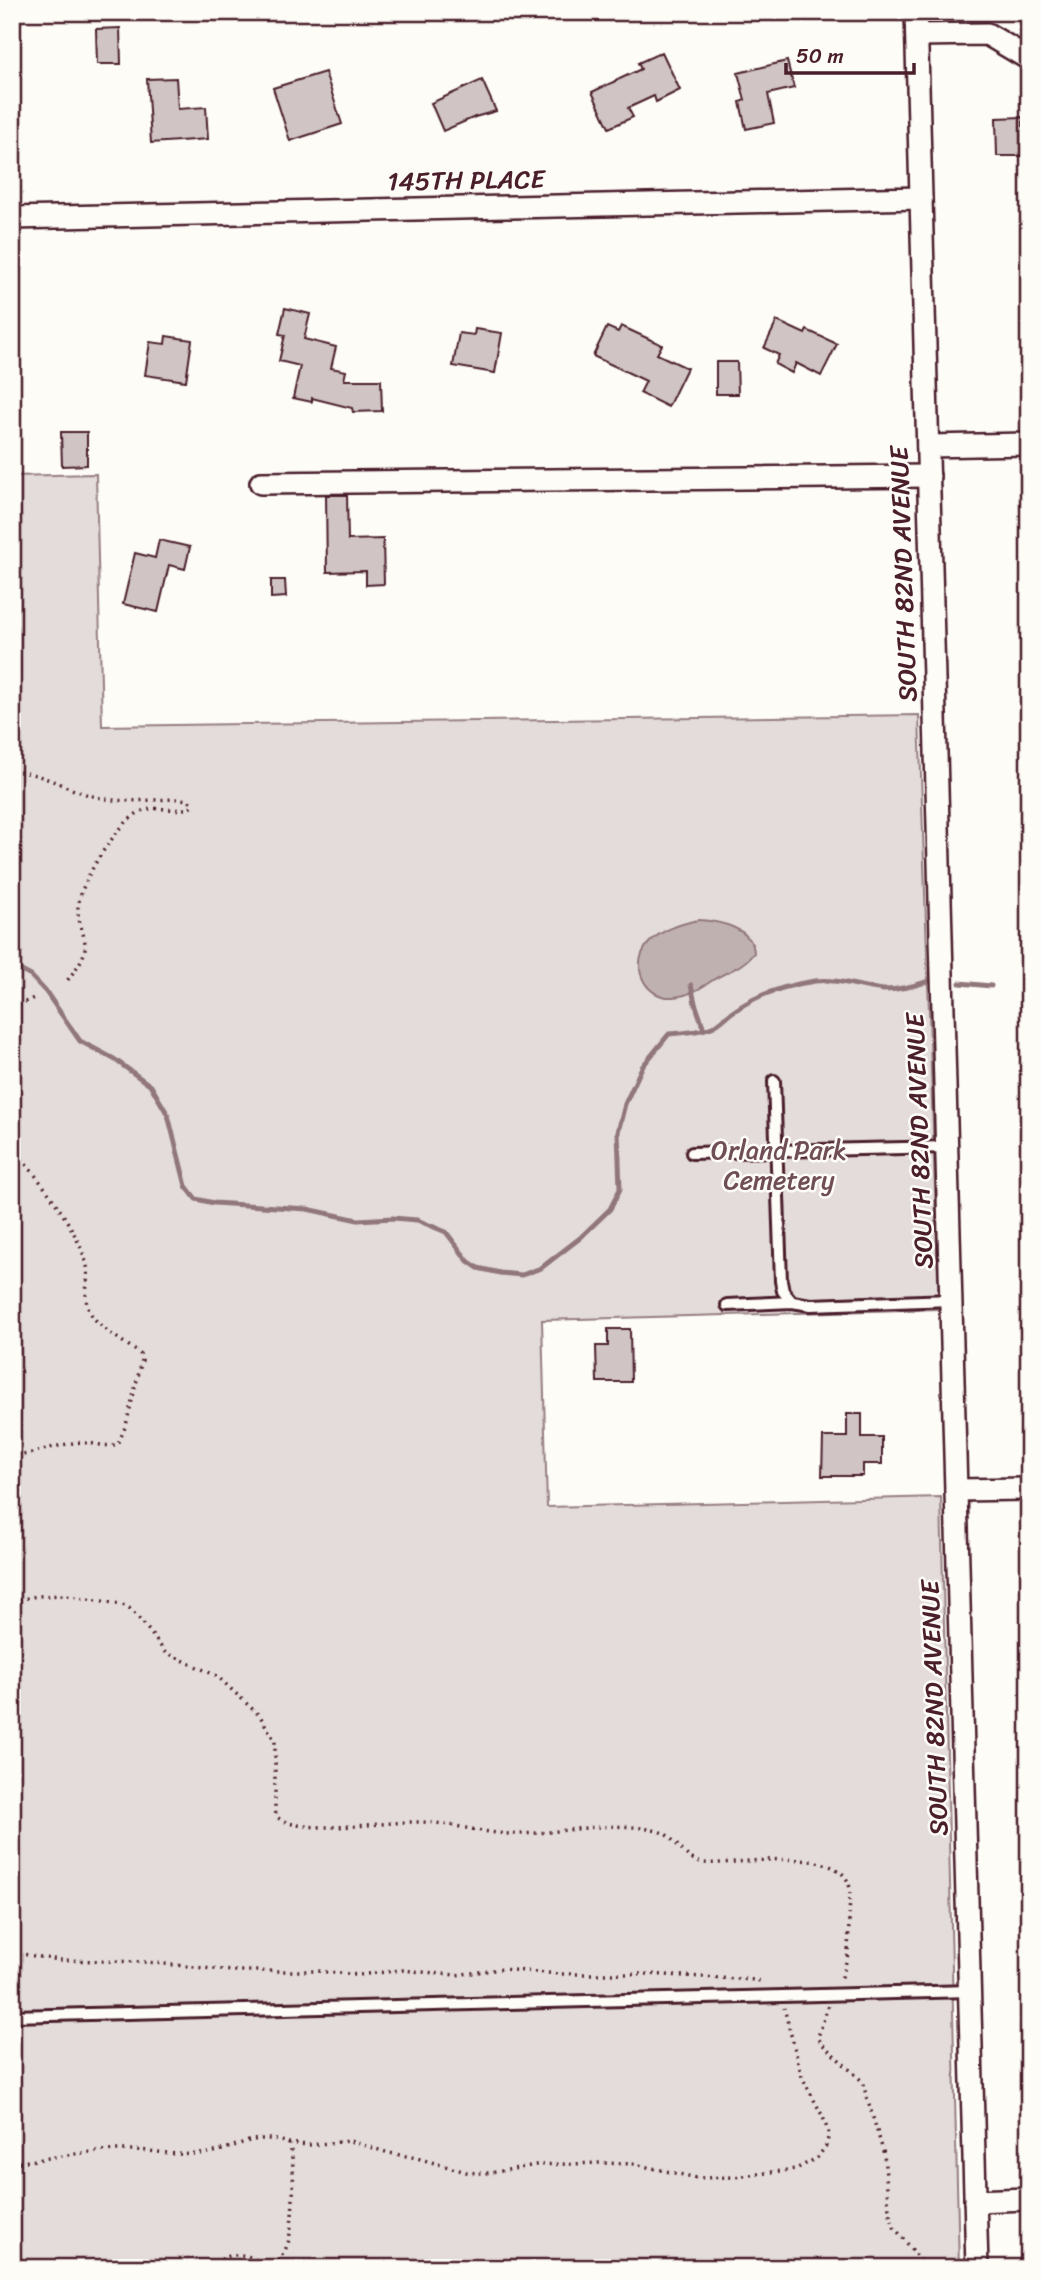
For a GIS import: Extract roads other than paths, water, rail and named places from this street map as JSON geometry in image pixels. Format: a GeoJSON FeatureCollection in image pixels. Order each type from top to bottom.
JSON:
{"type":"FeatureCollection","features":[{"type":"Feature","properties":{"kind":"street","name":"SOUTH 82ND AVENUE"},"geometry":{"type":"LineString","coordinates":[[916,12],[977,2268]]}},
{"type":"Feature","properties":{"kind":"street"},"geometry":{"type":"LineString","coordinates":[[917,35],[987,34],[1029,59]]}},
{"type":"Feature","properties":{"kind":"street","name":"145TH PLACE"},"geometry":{"type":"LineString","coordinates":[[12,218],[921,198]]}},
{"type":"Feature","properties":{"kind":"street"},"geometry":{"type":"LineString","coordinates":[[928,446],[1029,444]]}},
{"type":"Feature","properties":{"kind":"street"},"geometry":{"type":"LineString","coordinates":[[261,483],[929,476]]}},
{"type":"Feature","properties":{"kind":"street"},"geometry":{"type":"LineString","coordinates":[[956,1490],[1029,1489]]}},
{"type":"Feature","properties":{"kind":"street"},"geometry":{"type":"LineString","coordinates":[[975,2201],[1029,2199]]}},
{"type":"Feature","properties":{"kind":"lane"},"geometry":{"type":"LineString","coordinates":[[774,1081],[781,1281],[783,1291],[792,1302]]}},
{"type":"Feature","properties":{"kind":"lane"},"geometry":{"type":"LineString","coordinates":[[692,1153],[947,1147]]}},
{"type":"Feature","properties":{"kind":"lane"},"geometry":{"type":"LineString","coordinates":[[727,1305],[951,1300]]}},
{"type":"Feature","properties":{"kind":"lane"},"geometry":{"type":"LineString","coordinates":[[12,2016],[970,1991]]}},
{"type":"Feature","properties":{"kind":"waterway"},"geometry":{"type":"LineString","coordinates":[[12,966],[31,976],[46,992],[80,1041],[114,1059],[151,1086],[168,1115],[186,1186],[196,1199],[214,1203],[307,1209],[358,1220],[417,1220],[446,1232],[468,1261],[478,1268],[522,1275],[541,1268],[580,1238],[610,1209],[620,1189],[618,1132],[625,1104],[642,1067],[669,1034],[712,1027],[752,1000],[804,983],[832,981],[884,990],[932,980]]}},
{"type":"Feature","properties":{"kind":"waterway"},"geometry":{"type":"LineString","coordinates":[[960,983],[991,986]]}},
{"type":"Feature","properties":{"kind":"waterway"},"geometry":{"type":"LineString","coordinates":[[691,985],[704,1029]]}},
{"type":"Feature","properties":{"kind":"waterway"},"geometry":{"type":"LineString","coordinates":[[1023,989],[1029,997]]}},
{"type":"Feature","properties":{"kind":"waterway"},"geometry":{"type":"LineString","coordinates":[[12,1323],[15,1338],[12,1354]]}},
{"type":"Feature","properties":{"kind":"park label","name":"Orland Park Cemetery"},"geometry":{"type":"Point","coordinates":[779,1165]}}]}
